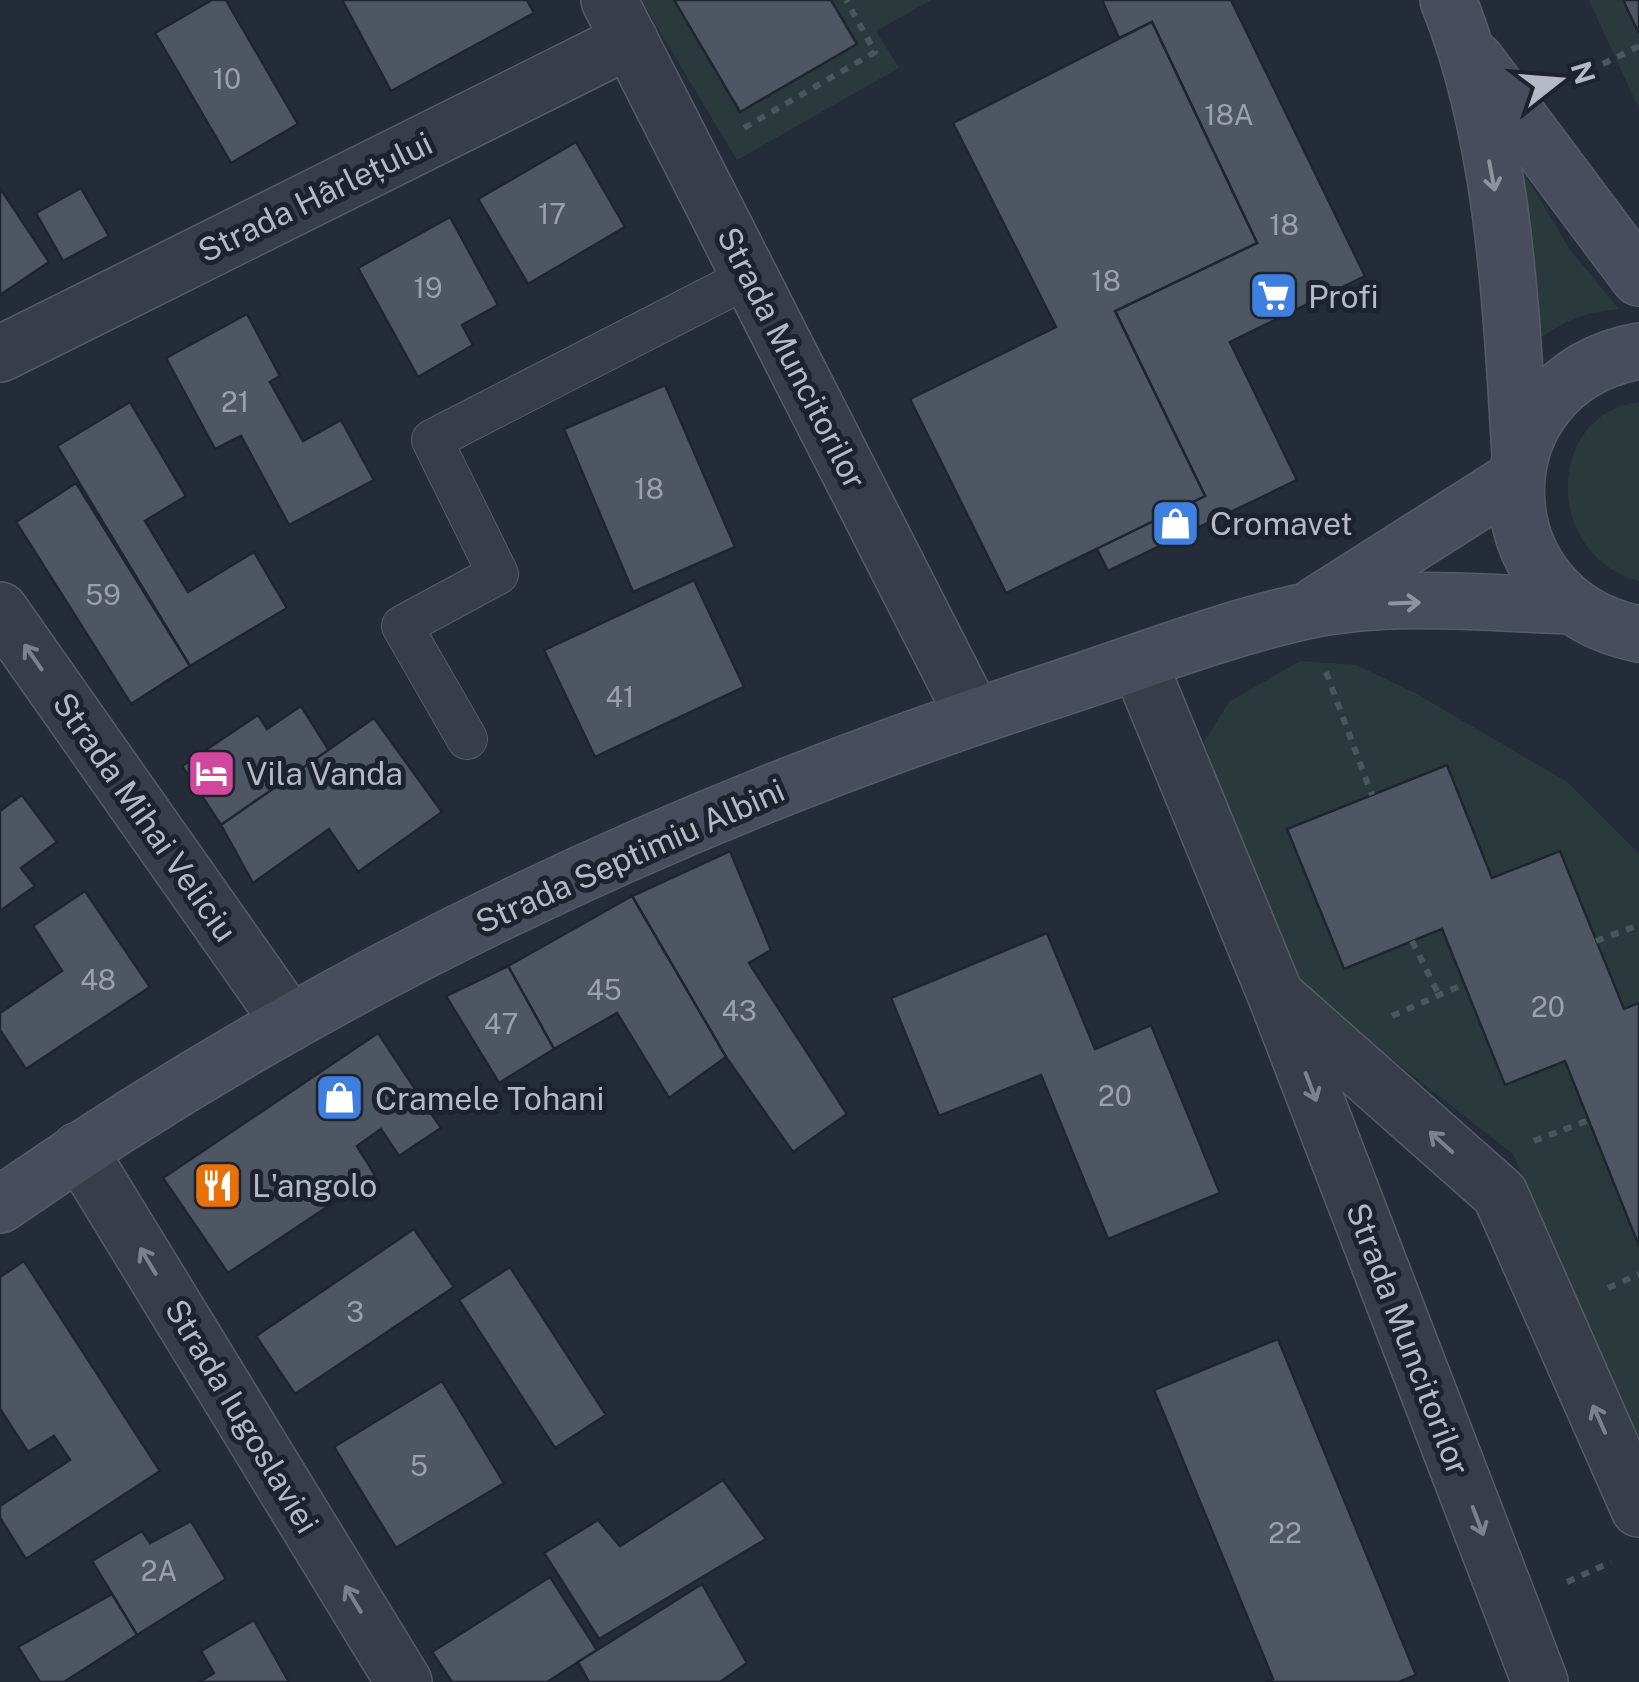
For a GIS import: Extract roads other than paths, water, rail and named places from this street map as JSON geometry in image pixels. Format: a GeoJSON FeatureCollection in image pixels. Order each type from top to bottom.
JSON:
{"type":"FeatureCollection","features":[{"type":"Feature","properties":{"kind":"street","name":"Strada Muncitorilor"},"geometry":{"type":"LineString","coordinates":[[620,20],[974,717]]}},
{"type":"Feature","properties":{"kind":"street","name":"Strada Hârlețului"},"geometry":{"type":"LineString","coordinates":[[0,354],[620,20]]}},
{"type":"Feature","properties":{"kind":"street"},"geometry":{"type":"LineString","coordinates":[[1457,23],[1639,278]]}},
{"type":"Feature","properties":{"kind":"street"},"geometry":{"type":"LineString","coordinates":[[1457,23],[1506,269],[1527,549],[1546,580],[1600,620],[1639,668]]}},
{"type":"Feature","properties":{"kind":"street"},"geometry":{"type":"LineString","coordinates":[[1518,466],[1534,421],[1555,393],[1594,365],[1639,351]]}},
{"type":"Feature","properties":{"kind":"street","name":"Strada Septimiu Albini"},"geometry":{"type":"LineString","coordinates":[[1314,635],[1518,466]]}},
{"type":"Feature","properties":{"kind":"street","name":"Strada Septimiu Albini"},"geometry":{"type":"LineString","coordinates":[[0,1205],[79,1150],[290,1024],[450,936],[638,848],[974,717],[1139,663],[1314,635],[1441,602],[1600,620]]}},
{"type":"Feature","properties":{"kind":"street","name":"Strada Mihai Veliciu"},"geometry":{"type":"LineString","coordinates":[[0,610],[290,1024]]}},
{"type":"Feature","properties":{"kind":"street","name":"Strada Muncitorilor"},"geometry":{"type":"LineString","coordinates":[[1139,663],[1276,996],[1540,1682]]}},
{"type":"Feature","properties":{"kind":"street","name":"Strada Muncitorilor"},"geometry":{"type":"LineString","coordinates":[[1276,996],[1500,1194],[1630,1533]]}},
{"type":"Feature","properties":{"kind":"street","name":"Strada Iugoslaviei"},"geometry":{"type":"LineString","coordinates":[[79,1150],[404,1682]]}},
{"type":"Feature","properties":{"kind":"lane"},"geometry":{"type":"LineString","coordinates":[[467,739],[402,626],[498,574],[432,440],[750,276]]}},
{"type":"Feature","properties":{"kind":"place","name":"Profi"},"geometry":{"type":"Point","coordinates":[1273,296]}},
{"type":"Feature","properties":{"kind":"place","name":"Cromavet"},"geometry":{"type":"Point","coordinates":[1175,523]}},
{"type":"Feature","properties":{"kind":"place","name":"Vila Vanda"},"geometry":{"type":"Point","coordinates":[211,773]}},
{"type":"Feature","properties":{"kind":"place","name":"Cramele Tohani"},"geometry":{"type":"Point","coordinates":[340,1098]}},
{"type":"Feature","properties":{"kind":"place","name":"L'angolo"},"geometry":{"type":"Point","coordinates":[217,1185]}}]}
